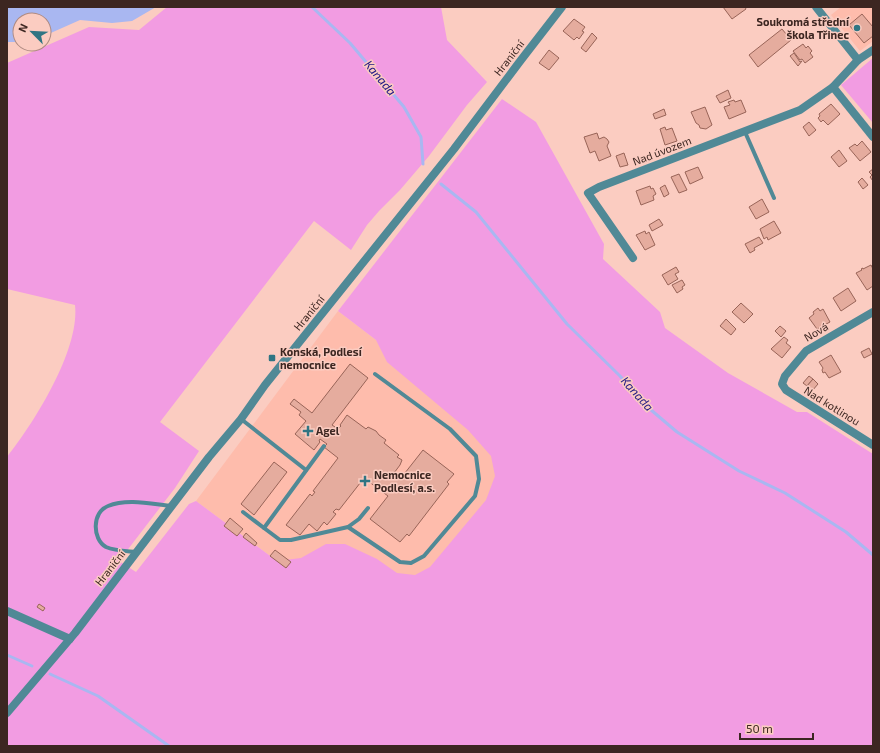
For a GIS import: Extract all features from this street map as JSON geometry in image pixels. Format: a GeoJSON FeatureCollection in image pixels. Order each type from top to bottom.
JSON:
{"type":"FeatureCollection","features":[{"type":"Feature","properties":{"kind":"street","name":"Hraniční"},"geometry":{"type":"LineString","coordinates":[[7,713],[72,636],[241,419],[265,385],[454,149],[562,7]]}},
{"type":"Feature","properties":{"kind":"street"},"geometry":{"type":"LineString","coordinates":[[816,7],[858,60]]}},
{"type":"Feature","properties":{"kind":"street","name":"Nad úvozem"},"geometry":{"type":"LineString","coordinates":[[633,258],[588,193],[600,187],[800,110],[833,87],[858,60],[873,50]]}},
{"type":"Feature","properties":{"kind":"street"},"geometry":{"type":"LineString","coordinates":[[833,87],[873,136]]}},
{"type":"Feature","properties":{"kind":"street","name":"Nová"},"geometry":{"type":"LineString","coordinates":[[782,384],[785,376],[806,351],[873,312]]}},
{"type":"Feature","properties":{"kind":"street","name":"Nad kotlinou"},"geometry":{"type":"LineString","coordinates":[[782,384],[786,390],[873,445]]}},
{"type":"Feature","properties":{"kind":"street"},"geometry":{"type":"LineString","coordinates":[[7,611],[72,636]]}},
{"type":"Feature","properties":{"kind":"lane"},"geometry":{"type":"LineString","coordinates":[[745,132],[774,198]]}},
{"type":"Feature","properties":{"kind":"lane"},"geometry":{"type":"LineString","coordinates":[[348,527],[400,562],[411,562],[424,556],[475,496],[479,479],[476,456],[450,430],[375,374]]}},
{"type":"Feature","properties":{"kind":"lane"},"geometry":{"type":"LineString","coordinates":[[241,419],[306,470]]}},
{"type":"Feature","properties":{"kind":"lane"},"geometry":{"type":"LineString","coordinates":[[264,528],[324,446]]}},
{"type":"Feature","properties":{"kind":"lane"},"geometry":{"type":"LineString","coordinates":[[137,552],[117,550],[105,546],[96,535],[96,518],[106,506],[123,502],[172,506]]}},
{"type":"Feature","properties":{"kind":"lane"},"geometry":{"type":"LineString","coordinates":[[242,512],[280,540],[291,540],[348,527],[359,519],[368,508]]}},
{"type":"Feature","properties":{"kind":"shaded area"},"geometry":{"type":"Polygon","coordinates":[[[167,7],[441,7],[447,40],[487,82],[467,105],[429,156],[367,225],[351,250],[314,221],[160,422],[199,451],[175,488],[119,561],[136,572],[189,504],[196,501],[277,561],[301,558],[326,544],[345,544],[377,559],[397,573],[415,575],[430,567],[486,500],[495,476],[491,456],[468,430],[387,362],[376,340],[338,311],[502,99],[536,122],[604,244],[603,259],[660,312],[665,328],[728,373],[797,412],[807,412],[873,454],[873,746],[7,746],[7,457],[42,406],[63,364],[75,323],[75,305],[7,289],[7,63],[32,52],[52,52],[52,43],[89,27],[139,30],[167,7]]]}},
{"type":"Feature","properties":{"kind":"shaded area","name":"Soukromá střední škola Třinec"},"geometry":{"type":"Polygon","coordinates":[[[841,7],[873,7],[873,41],[860,51],[831,15],[841,7]]]}},
{"type":"Feature","properties":{"kind":"shaded area"},"geometry":{"type":"Polygon","coordinates":[[[873,58],[873,123],[841,85],[873,58]]]}},
{"type":"Feature","properties":{"kind":"shaded area","name":"Nemocnice Podlesí, a.s."},"geometry":{"type":"Polygon","coordinates":[[[338,311],[535,461],[391,649],[196,501],[338,311]]]}},
{"type":"Feature","properties":{"kind":"water"},"geometry":{"type":"Polygon","coordinates":[[[7,7],[156,7],[132,21],[112,23],[80,20],[52,32],[52,12],[12,12],[12,42],[7,42],[7,7]]]}},
{"type":"Feature","properties":{"kind":"building"},"geometry":{"type":"Polygon","coordinates":[[[723,7],[745,7],[746,9],[732,19],[723,7]]]}},
{"type":"Feature","properties":{"kind":"building"},"geometry":{"type":"Polygon","coordinates":[[[862,14],[873,27],[873,36],[864,43],[849,25],[862,14]]]}},
{"type":"Feature","properties":{"kind":"building"},"geometry":{"type":"Polygon","coordinates":[[[574,19],[585,27],[582,31],[584,32],[579,39],[577,37],[574,40],[563,31],[574,19]]]}},
{"type":"Feature","properties":{"kind":"building"},"geometry":{"type":"Polygon","coordinates":[[[782,29],[791,40],[758,67],[749,55],[782,29]]]}},
{"type":"Feature","properties":{"kind":"building"},"geometry":{"type":"Polygon","coordinates":[[[592,33],[597,38],[586,52],[581,48],[592,33]]]}},
{"type":"Feature","properties":{"kind":"building"},"geometry":{"type":"Polygon","coordinates":[[[803,44],[806,48],[808,46],[812,51],[810,53],[813,57],[805,63],[802,59],[800,60],[793,51],[803,44]]]}},
{"type":"Feature","properties":{"kind":"building"},"geometry":{"type":"Polygon","coordinates":[[[549,50],[559,58],[549,70],[539,63],[549,50]]]}},
{"type":"Feature","properties":{"kind":"building"},"geometry":{"type":"Polygon","coordinates":[[[794,53],[800,62],[802,61],[798,66],[790,56],[794,53]]]}},
{"type":"Feature","properties":{"kind":"building"},"geometry":{"type":"Polygon","coordinates":[[[728,90],[731,98],[720,103],[716,96],[728,90]]]}},
{"type":"Feature","properties":{"kind":"building"},"geometry":{"type":"Polygon","coordinates":[[[734,100],[735,102],[741,100],[746,112],[729,119],[724,107],[730,105],[728,102],[734,100]]]}},
{"type":"Feature","properties":{"kind":"building"},"geometry":{"type":"Polygon","coordinates":[[[831,104],[840,114],[828,125],[823,120],[821,122],[818,118],[820,116],[819,114],[831,104]]]}},
{"type":"Feature","properties":{"kind":"building"},"geometry":{"type":"Polygon","coordinates":[[[705,107],[712,125],[706,129],[700,128],[691,112],[705,107]]]}},
{"type":"Feature","properties":{"kind":"building"},"geometry":{"type":"Polygon","coordinates":[[[664,109],[666,115],[655,119],[653,114],[664,109]]]}},
{"type":"Feature","properties":{"kind":"building"},"geometry":{"type":"Polygon","coordinates":[[[809,122],[816,130],[809,136],[803,127],[809,122]]]}},
{"type":"Feature","properties":{"kind":"building"},"geometry":{"type":"Polygon","coordinates":[[[665,127],[666,130],[672,128],[677,141],[665,145],[660,129],[665,127]]]}},
{"type":"Feature","properties":{"kind":"building"},"geometry":{"type":"Polygon","coordinates":[[[597,133],[599,139],[604,137],[609,142],[607,146],[611,156],[599,161],[595,151],[590,153],[584,137],[597,133]]]}},
{"type":"Feature","properties":{"kind":"building"},"geometry":{"type":"Polygon","coordinates":[[[862,141],[871,152],[860,161],[849,148],[855,144],[857,146],[862,141]]]}},
{"type":"Feature","properties":{"kind":"building"},"geometry":{"type":"Polygon","coordinates":[[[839,150],[847,161],[839,167],[831,157],[839,150]]]}},
{"type":"Feature","properties":{"kind":"building"},"geometry":{"type":"Polygon","coordinates":[[[624,153],[628,165],[620,167],[616,156],[624,153]]]}},
{"type":"Feature","properties":{"kind":"building"},"geometry":{"type":"Polygon","coordinates":[[[698,167],[703,178],[690,184],[685,172],[698,167]]]}},
{"type":"Feature","properties":{"kind":"building"},"geometry":{"type":"Polygon","coordinates":[[[873,169],[873,181],[870,177],[872,175],[869,172],[873,169]]]}},
{"type":"Feature","properties":{"kind":"building"},"geometry":{"type":"Polygon","coordinates":[[[679,174],[687,190],[679,193],[671,177],[679,174]]]}},
{"type":"Feature","properties":{"kind":"building"},"geometry":{"type":"Polygon","coordinates":[[[862,178],[868,185],[863,189],[858,182],[862,178]]]}},
{"type":"Feature","properties":{"kind":"building"},"geometry":{"type":"Polygon","coordinates":[[[665,185],[669,194],[664,197],[660,188],[665,185]]]}},
{"type":"Feature","properties":{"kind":"building"},"geometry":{"type":"Polygon","coordinates":[[[650,186],[656,194],[653,196],[654,200],[641,205],[636,191],[650,186]]]}},
{"type":"Feature","properties":{"kind":"building"},"geometry":{"type":"Polygon","coordinates":[[[762,199],[769,212],[756,219],[749,207],[762,199]]]}},
{"type":"Feature","properties":{"kind":"building"},"geometry":{"type":"Polygon","coordinates":[[[659,219],[663,225],[652,231],[649,225],[659,219]]]}},
{"type":"Feature","properties":{"kind":"building"},"geometry":{"type":"Polygon","coordinates":[[[774,221],[781,233],[768,240],[767,237],[764,239],[760,229],[774,221]]]}},
{"type":"Feature","properties":{"kind":"building"},"geometry":{"type":"Polygon","coordinates":[[[645,231],[646,234],[649,232],[655,245],[645,250],[636,235],[645,231]]]}},
{"type":"Feature","properties":{"kind":"building"},"geometry":{"type":"Polygon","coordinates":[[[759,237],[763,243],[754,248],[755,250],[750,253],[745,244],[759,237]]]}},
{"type":"Feature","properties":{"kind":"building"},"geometry":{"type":"Polygon","coordinates":[[[871,265],[873,269],[873,286],[867,290],[856,273],[871,265]]]}},
{"type":"Feature","properties":{"kind":"building"},"geometry":{"type":"Polygon","coordinates":[[[676,267],[679,272],[675,274],[678,279],[668,285],[662,275],[676,267]]]}},
{"type":"Feature","properties":{"kind":"building"},"geometry":{"type":"Polygon","coordinates":[[[682,280],[685,285],[682,287],[683,289],[677,293],[672,285],[682,280]]]}},
{"type":"Feature","properties":{"kind":"building"},"geometry":{"type":"Polygon","coordinates":[[[848,288],[856,301],[841,311],[833,298],[848,288]]]}},
{"type":"Feature","properties":{"kind":"building"},"geometry":{"type":"Polygon","coordinates":[[[741,303],[753,314],[744,323],[732,312],[741,303]]]}},
{"type":"Feature","properties":{"kind":"building"},"geometry":{"type":"Polygon","coordinates":[[[818,308],[820,311],[823,309],[830,322],[817,329],[809,318],[818,308]]]}},
{"type":"Feature","properties":{"kind":"building"},"geometry":{"type":"Polygon","coordinates":[[[726,319],[736,329],[731,335],[720,326],[726,319]]]}},
{"type":"Feature","properties":{"kind":"building"},"geometry":{"type":"Polygon","coordinates":[[[780,326],[786,331],[781,337],[775,331],[780,326]]]}},
{"type":"Feature","properties":{"kind":"building"},"geometry":{"type":"Polygon","coordinates":[[[784,337],[788,340],[786,343],[791,347],[782,358],[771,349],[784,337]]]}},
{"type":"Feature","properties":{"kind":"building"},"geometry":{"type":"Polygon","coordinates":[[[869,348],[872,354],[864,358],[861,352],[869,348]]]}},
{"type":"Feature","properties":{"kind":"building"},"geometry":{"type":"Polygon","coordinates":[[[831,355],[841,372],[829,378],[825,372],[823,373],[823,368],[819,362],[831,355]]]}},
{"type":"Feature","properties":{"kind":"building"},"geometry":{"type":"Polygon","coordinates":[[[350,364],[368,378],[332,425],[338,429],[347,415],[366,429],[368,427],[376,431],[386,440],[384,443],[399,455],[397,457],[402,460],[394,473],[401,478],[423,450],[454,474],[447,482],[449,484],[409,536],[407,534],[400,542],[370,519],[388,496],[364,478],[339,510],[336,509],[333,512],[336,514],[327,525],[324,522],[317,531],[309,524],[300,535],[286,525],[310,494],[312,496],[315,492],[313,491],[338,458],[324,447],[327,444],[320,439],[320,442],[314,450],[295,434],[306,421],[299,415],[301,412],[290,404],[294,399],[312,413],[350,364]]]}},
{"type":"Feature","properties":{"kind":"building"},"geometry":{"type":"Polygon","coordinates":[[[809,376],[813,379],[807,386],[803,383],[809,376]]]}},
{"type":"Feature","properties":{"kind":"building"},"geometry":{"type":"Polygon","coordinates":[[[813,379],[818,384],[812,391],[807,386],[813,379]]]}},
{"type":"Feature","properties":{"kind":"building"},"geometry":{"type":"Polygon","coordinates":[[[274,462],[287,472],[254,515],[241,504],[274,462]]]}},
{"type":"Feature","properties":{"kind":"building"},"geometry":{"type":"Polygon","coordinates":[[[230,518],[243,529],[237,536],[224,526],[230,518]]]}},
{"type":"Feature","properties":{"kind":"building"},"geometry":{"type":"Polygon","coordinates":[[[246,533],[257,543],[255,546],[243,537],[246,533]]]}},
{"type":"Feature","properties":{"kind":"building"},"geometry":{"type":"Polygon","coordinates":[[[275,550],[291,562],[286,568],[270,556],[275,550]]]}},
{"type":"Feature","properties":{"kind":"building"},"geometry":{"type":"Polygon","coordinates":[[[39,604],[45,608],[43,611],[37,607],[39,604]]]}},
{"type":"Feature","properties":{"kind":"waterway","name":"Kanada"},"geometry":{"type":"LineString","coordinates":[[312,7],[350,43],[404,107],[421,137],[423,164]]}},
{"type":"Feature","properties":{"kind":"waterway","name":"Kanada"},"geometry":{"type":"LineString","coordinates":[[441,184],[476,212],[567,324],[620,376],[644,404],[677,432],[739,471],[785,493],[846,532],[873,555]]}},
{"type":"Feature","properties":{"kind":"waterway"},"geometry":{"type":"LineString","coordinates":[[7,655],[32,666]]}},
{"type":"Feature","properties":{"kind":"waterway"},"geometry":{"type":"LineString","coordinates":[[50,674],[98,696],[169,746]]}},
{"type":"Feature","properties":{"kind":"place","name":"Soukromá střední škola Třinec"},"geometry":{"type":"Point","coordinates":[857,28]}},
{"type":"Feature","properties":{"kind":"place","name":"Konská, Podlesí nemocnice"},"geometry":{"type":"Point","coordinates":[272,358]}},
{"type":"Feature","properties":{"kind":"place","name":"Agel"},"geometry":{"type":"Point","coordinates":[308,431]}},
{"type":"Feature","properties":{"kind":"place","name":"Nemocnice Podlesí, a.s."},"geometry":{"type":"Point","coordinates":[365,481]}}]}
